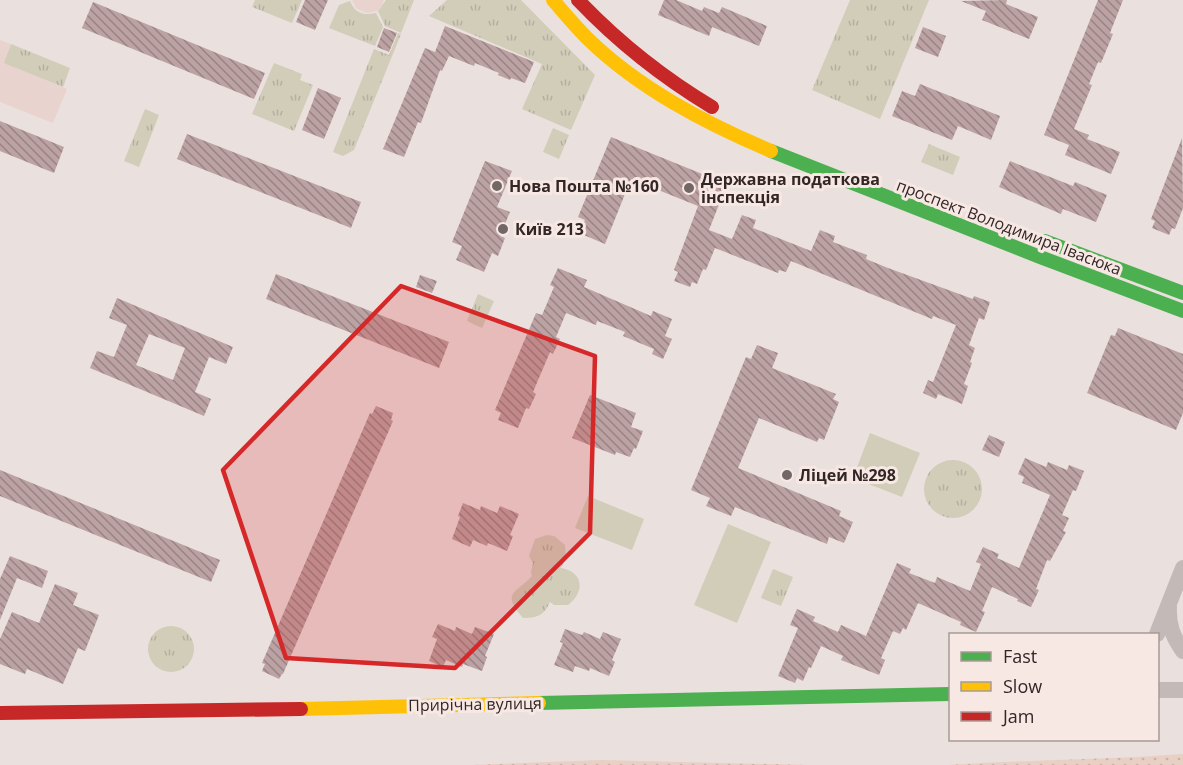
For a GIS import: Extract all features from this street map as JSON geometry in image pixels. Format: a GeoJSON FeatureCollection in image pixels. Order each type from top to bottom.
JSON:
{"type":"FeatureCollection","features":[{"type":"Feature","properties":{"kind":"street","name":"проспект Володимира Івасюка"},"geometry":{"type":"LineString","coordinates":[[553,0],[619,67],[673,104],[709,123],[839,178],[1183,311]]}},
{"type":"Feature","properties":{"kind":"street"},"geometry":{"type":"LineString","coordinates":[[578,0],[620,43],[642,61],[685,92],[721,112]]}},
{"type":"Feature","properties":{"kind":"street","name":"проспект Володимира Івасюка"},"geometry":{"type":"LineString","coordinates":[[1033,237],[1183,293]]}},
{"type":"Feature","properties":{"kind":"street"},"geometry":{"type":"LineString","coordinates":[[1157,633],[1183,568]]}},
{"type":"Feature","properties":{"kind":"street"},"geometry":{"type":"LineString","coordinates":[[1170,600],[1169,619],[1174,637],[1183,651]]}},
{"type":"Feature","properties":{"kind":"street"},"geometry":{"type":"LineString","coordinates":[[1159,690],[1183,690]]}},
{"type":"Feature","properties":{"kind":"street","name":"Прирічна вулиця"},"geometry":{"type":"LineString","coordinates":[[0,713],[949,694]]}},
{"type":"Feature","properties":{"kind":"highlighted area"},"geometry":{"type":"Polygon","coordinates":[[[401,286],[595,356],[590,533],[455,668],[286,658],[223,470],[401,286]]]}},
{"type":"Feature","properties":{"kind":"green space"},"geometry":{"type":"Polygon","coordinates":[[[255,0],[302,0],[292,23],[252,7],[255,0]]]}},
{"type":"Feature","properties":{"kind":"green space"},"geometry":{"type":"Polygon","coordinates":[[[386,0],[414,0],[401,33],[385,26],[378,11],[386,0]]]}},
{"type":"Feature","properties":{"kind":"green space"},"geometry":{"type":"Polygon","coordinates":[[[447,0],[521,0],[595,75],[571,130],[522,109],[542,64],[429,16],[447,0]]]}},
{"type":"Feature","properties":{"kind":"green space"},"geometry":{"type":"Polygon","coordinates":[[[850,0],[929,0],[880,119],[812,90],[850,0]]]}},
{"type":"Feature","properties":{"kind":"green space"},"geometry":{"type":"Polygon","coordinates":[[[350,1],[360,13],[376,13],[383,27],[375,46],[329,28],[339,5],[350,1]]]}},
{"type":"Feature","properties":{"kind":"green space"},"geometry":{"type":"Polygon","coordinates":[[[398,33],[401,34],[354,150],[343,156],[333,152],[374,49],[389,55],[398,33]]]}},
{"type":"Feature","properties":{"kind":"green space"},"geometry":{"type":"Polygon","coordinates":[[[11,44],[70,68],[63,87],[3,63],[11,44]]]}},
{"type":"Feature","properties":{"kind":"green space"},"geometry":{"type":"Polygon","coordinates":[[[274,63],[302,74],[300,80],[313,85],[294,131],[252,114],[274,63]]]}},
{"type":"Feature","properties":{"kind":"green space"},"geometry":{"type":"Polygon","coordinates":[[[145,109],[159,115],[139,167],[124,161],[145,109]]]}},
{"type":"Feature","properties":{"kind":"green space"},"geometry":{"type":"Polygon","coordinates":[[[553,128],[569,135],[559,159],[543,152],[553,128]]]}},
{"type":"Feature","properties":{"kind":"green space"},"geometry":{"type":"Polygon","coordinates":[[[929,144],[960,157],[953,175],[921,162],[929,144]]]}},
{"type":"Feature","properties":{"kind":"green space"},"geometry":{"type":"Polygon","coordinates":[[[478,294],[494,301],[482,328],[467,321],[478,294]]]}},
{"type":"Feature","properties":{"kind":"green space"},"geometry":{"type":"Polygon","coordinates":[[[870,433],[920,453],[902,497],[853,478],[870,433]]]}},
{"type":"Feature","properties":{"kind":"green space"},"geometry":{"type":"Polygon","coordinates":[[[953,460],[964,462],[977,473],[982,489],[980,500],[969,513],[953,518],[942,516],[929,505],[924,489],[926,478],[937,465],[953,460]]]}},
{"type":"Feature","properties":{"kind":"green space"},"geometry":{"type":"Polygon","coordinates":[[[588,496],[644,519],[632,550],[575,528],[588,496]]]}},
{"type":"Feature","properties":{"kind":"green space"},"geometry":{"type":"Polygon","coordinates":[[[728,524],[771,542],[737,623],[694,605],[728,524]]]}},
{"type":"Feature","properties":{"kind":"green space"},"geometry":{"type":"Polygon","coordinates":[[[547,535],[554,536],[565,545],[566,558],[561,568],[569,570],[578,578],[579,589],[574,600],[568,605],[554,605],[550,602],[540,615],[523,618],[513,603],[513,594],[532,576],[533,563],[529,556],[535,539],[547,535]]]}},
{"type":"Feature","properties":{"kind":"green space"},"geometry":{"type":"Polygon","coordinates":[[[773,569],[793,577],[781,606],[761,598],[773,569]]]}},
{"type":"Feature","properties":{"kind":"green space"},"geometry":{"type":"Polygon","coordinates":[[[171,626],[187,633],[194,649],[187,665],[171,672],[155,665],[148,649],[155,633],[171,626]]]}},
{"type":"Feature","properties":{"kind":"sand"},"geometry":{"type":"Polygon","coordinates":[[[1183,754],[1183,765],[947,765],[1124,758],[1183,754]]]}},
{"type":"Feature","properties":{"kind":"sand"},"geometry":{"type":"Polygon","coordinates":[[[601,760],[809,765],[472,765],[601,760]]]}},
{"type":"Feature","properties":{"kind":"shaded area"},"geometry":{"type":"Polygon","coordinates":[[[352,0],[384,0],[377,11],[366,13],[356,8],[352,0]]]}},
{"type":"Feature","properties":{"kind":"shaded area"},"geometry":{"type":"Polygon","coordinates":[[[0,40],[11,44],[4,63],[67,89],[53,123],[0,102],[0,40]]]}},
{"type":"Feature","properties":{"kind":"building"},"geometry":{"type":"Polygon","coordinates":[[[305,0],[328,0],[315,30],[296,22],[305,0]]]}},
{"type":"Feature","properties":{"kind":"building"},"geometry":{"type":"Polygon","coordinates":[[[664,0],[676,0],[702,11],[704,7],[719,13],[722,7],[767,26],[759,46],[712,27],[709,36],[658,15],[664,0]]]}},
{"type":"Feature","properties":{"kind":"building"},"geometry":{"type":"Polygon","coordinates":[[[1007,0],[1006,4],[1038,17],[1029,39],[982,20],[986,11],[961,1],[1007,0]]]}},
{"type":"Feature","properties":{"kind":"building"},"geometry":{"type":"Polygon","coordinates":[[[1098,0],[1123,0],[1110,33],[1113,34],[1101,63],[1098,62],[1089,84],[1092,85],[1074,129],[1089,135],[1087,139],[1120,152],[1111,174],[1065,155],[1069,145],[1044,135],[1098,0]]]}},
{"type":"Feature","properties":{"kind":"building"},"geometry":{"type":"Polygon","coordinates":[[[93,2],[265,73],[254,99],[82,28],[93,2]]]}},
{"type":"Feature","properties":{"kind":"building"},"geometry":{"type":"Polygon","coordinates":[[[445,26],[534,62],[525,83],[511,78],[510,80],[475,63],[474,66],[449,56],[442,71],[440,70],[421,123],[418,122],[404,157],[383,149],[425,48],[435,52],[445,26]]]}},
{"type":"Feature","properties":{"kind":"building"},"geometry":{"type":"Polygon","coordinates":[[[923,27],[946,36],[938,57],[915,48],[923,27]]]}},
{"type":"Feature","properties":{"kind":"building"},"geometry":{"type":"Polygon","coordinates":[[[384,28],[397,33],[389,52],[377,47],[384,28]]]}},
{"type":"Feature","properties":{"kind":"building"},"geometry":{"type":"Polygon","coordinates":[[[920,84],[1000,116],[991,140],[958,126],[952,140],[892,116],[902,91],[915,96],[920,84]]]}},
{"type":"Feature","properties":{"kind":"building"},"geometry":{"type":"Polygon","coordinates":[[[318,88],[341,98],[324,139],[302,130],[318,88]]]}},
{"type":"Feature","properties":{"kind":"building"},"geometry":{"type":"Polygon","coordinates":[[[0,121],[64,147],[54,173],[0,151],[0,121]]]}},
{"type":"Feature","properties":{"kind":"building"},"geometry":{"type":"Polygon","coordinates":[[[187,134],[361,202],[351,228],[177,159],[187,134]]]}},
{"type":"Feature","properties":{"kind":"building"},"geometry":{"type":"Polygon","coordinates":[[[611,137],[727,184],[709,230],[732,239],[742,215],[756,220],[753,228],[811,251],[820,230],[835,236],[833,242],[867,255],[866,259],[973,299],[974,296],[990,302],[984,320],[979,318],[969,345],[975,348],[964,384],[968,386],[962,404],[938,394],[936,399],[923,393],[928,380],[933,382],[956,325],[933,316],[932,319],[791,261],[786,272],[779,270],[778,273],[715,248],[697,284],[692,282],[690,287],[674,281],[678,272],[674,270],[698,206],[631,179],[605,244],[579,233],[585,220],[578,217],[611,137]]]}},
{"type":"Feature","properties":{"kind":"building"},"geometry":{"type":"Polygon","coordinates":[[[1182,138],[1183,208],[1175,229],[1172,228],[1169,235],[1152,228],[1155,221],[1151,219],[1182,138]]]}},
{"type":"Feature","properties":{"kind":"building"},"geometry":{"type":"Polygon","coordinates":[[[485,161],[512,171],[497,207],[510,212],[500,236],[505,238],[498,256],[492,253],[484,272],[456,260],[462,246],[452,242],[485,161]]]}},
{"type":"Feature","properties":{"kind":"building"},"geometry":{"type":"Polygon","coordinates":[[[1010,161],[1073,186],[1075,182],[1107,195],[1096,222],[1063,209],[1061,214],[999,187],[1010,161]]]}},
{"type":"Feature","properties":{"kind":"building"},"geometry":{"type":"Polygon","coordinates":[[[558,268],[587,280],[584,287],[651,316],[653,311],[672,319],[665,336],[672,339],[663,359],[652,354],[654,349],[623,336],[625,332],[597,321],[596,325],[566,313],[556,337],[560,339],[553,354],[550,352],[533,392],[536,394],[529,409],[526,408],[518,428],[498,420],[501,413],[495,410],[536,313],[542,315],[554,287],[550,285],[558,268]]]}},
{"type":"Feature","properties":{"kind":"building"},"geometry":{"type":"Polygon","coordinates":[[[276,274],[449,342],[439,368],[266,299],[276,274]]]}},
{"type":"Feature","properties":{"kind":"building"},"geometry":{"type":"Polygon","coordinates":[[[420,275],[437,281],[432,293],[416,287],[420,275]]]}},
{"type":"Feature","properties":{"kind":"building"},"geometry":{"type":"Polygon","coordinates":[[[117,298],[233,347],[226,364],[209,357],[195,392],[211,399],[204,416],[90,368],[97,351],[114,357],[127,325],[109,318],[117,298]],[[149,334],[136,365],[173,380],[185,348],[149,334]]]}},
{"type":"Feature","properties":{"kind":"building"},"geometry":{"type":"Polygon","coordinates":[[[1118,328],[1183,354],[1183,413],[1176,430],[1087,393],[1111,335],[1115,336],[1118,328]]]}},
{"type":"Feature","properties":{"kind":"building"},"geometry":{"type":"Polygon","coordinates":[[[757,345],[778,353],[772,368],[836,394],[833,399],[839,402],[824,440],[819,438],[817,442],[759,418],[738,468],[841,511],[839,516],[853,522],[844,543],[829,537],[827,544],[735,507],[731,516],[706,506],[710,498],[691,490],[746,357],[751,359],[757,345]]]}},
{"type":"Feature","properties":{"kind":"building"},"geometry":{"type":"Polygon","coordinates":[[[590,395],[636,413],[631,427],[643,431],[630,457],[616,452],[615,455],[572,438],[590,395]]]}},
{"type":"Feature","properties":{"kind":"building"},"geometry":{"type":"Polygon","coordinates":[[[376,406],[393,413],[391,420],[393,421],[279,679],[262,671],[265,664],[262,663],[370,413],[372,414],[376,406]]]}},
{"type":"Feature","properties":{"kind":"building"},"geometry":{"type":"Polygon","coordinates":[[[989,435],[1005,442],[999,457],[982,450],[989,435]]]}},
{"type":"Feature","properties":{"kind":"building"},"geometry":{"type":"Polygon","coordinates":[[[1025,458],[1046,467],[1048,462],[1067,470],[1069,465],[1084,471],[1062,515],[1069,518],[1063,531],[1066,532],[1050,561],[1047,560],[1036,589],[1039,590],[1031,607],[992,587],[976,632],[960,625],[961,622],[918,603],[906,630],[903,628],[900,634],[893,631],[881,658],[885,660],[879,675],[841,660],[843,656],[821,646],[803,681],[797,678],[795,683],[778,676],[798,628],[790,625],[797,609],[815,617],[813,621],[838,632],[841,625],[866,636],[897,563],[911,569],[909,573],[935,583],[937,577],[970,591],[981,564],[976,562],[983,547],[999,554],[997,558],[1019,568],[1050,495],[1022,483],[1024,477],[1018,474],[1025,458]]]}},
{"type":"Feature","properties":{"kind":"building"},"geometry":{"type":"Polygon","coordinates":[[[0,470],[220,560],[211,582],[0,496],[0,470]]]}},
{"type":"Feature","properties":{"kind":"building"},"geometry":{"type":"Polygon","coordinates":[[[463,503],[480,510],[481,506],[497,513],[500,506],[519,514],[510,535],[513,536],[507,551],[473,540],[470,547],[452,539],[463,503]]]}},
{"type":"Feature","properties":{"kind":"building"},"geometry":{"type":"Polygon","coordinates":[[[10,556],[48,571],[42,588],[17,578],[0,620],[0,579],[10,556]]]}},
{"type":"Feature","properties":{"kind":"building"},"geometry":{"type":"Polygon","coordinates":[[[55,584],[78,593],[73,605],[99,615],[85,651],[78,648],[63,684],[27,669],[25,674],[0,664],[0,639],[12,612],[39,623],[55,584]]]}},
{"type":"Feature","properties":{"kind":"building"},"geometry":{"type":"Polygon","coordinates":[[[438,624],[455,631],[456,627],[472,634],[475,627],[494,634],[482,671],[463,664],[462,667],[446,660],[443,667],[429,661],[437,639],[432,637],[438,624]]]}},
{"type":"Feature","properties":{"kind":"building"},"geometry":{"type":"Polygon","coordinates":[[[565,629],[582,635],[584,632],[600,639],[603,632],[621,639],[612,660],[615,662],[609,676],[590,668],[589,671],[575,666],[573,672],[554,665],[563,643],[560,642],[565,629]]]}},
{"type":"Feature","properties":{"kind":"traffic: fast"},"geometry":{"type":"LineString","coordinates":[[771,151],[1183,311]]}},
{"type":"Feature","properties":{"kind":"traffic: fast"},"geometry":{"type":"LineString","coordinates":[[1045,241],[1183,293]]}},
{"type":"Feature","properties":{"kind":"traffic: fast"},"geometry":{"type":"LineString","coordinates":[[539,703],[949,694]]}},
{"type":"Feature","properties":{"kind":"traffic: slow"},"geometry":{"type":"LineString","coordinates":[[553,0],[583,33],[628,73],[673,103],[771,151]]}},
{"type":"Feature","properties":{"kind":"traffic: slow"},"geometry":{"type":"LineString","coordinates":[[301,709],[539,703]]}},
{"type":"Feature","properties":{"kind":"traffic: jam"},"geometry":{"type":"LineString","coordinates":[[578,0],[641,58],[712,107]]}},
{"type":"Feature","properties":{"kind":"traffic: jam"},"geometry":{"type":"LineString","coordinates":[[0,713],[301,709]]}},
{"type":"Feature","properties":{"kind":"place","name":"Нова Пошта №160"},"geometry":{"type":"Point","coordinates":[497,186]}},
{"type":"Feature","properties":{"kind":"place","name":"Державна податкова інспекція"},"geometry":{"type":"Point","coordinates":[689,188]}},
{"type":"Feature","properties":{"kind":"place","name":"Київ 213"},"geometry":{"type":"Point","coordinates":[503,229]}},
{"type":"Feature","properties":{"kind":"place","name":"Ліцей №298"},"geometry":{"type":"Point","coordinates":[787,475]}}]}
